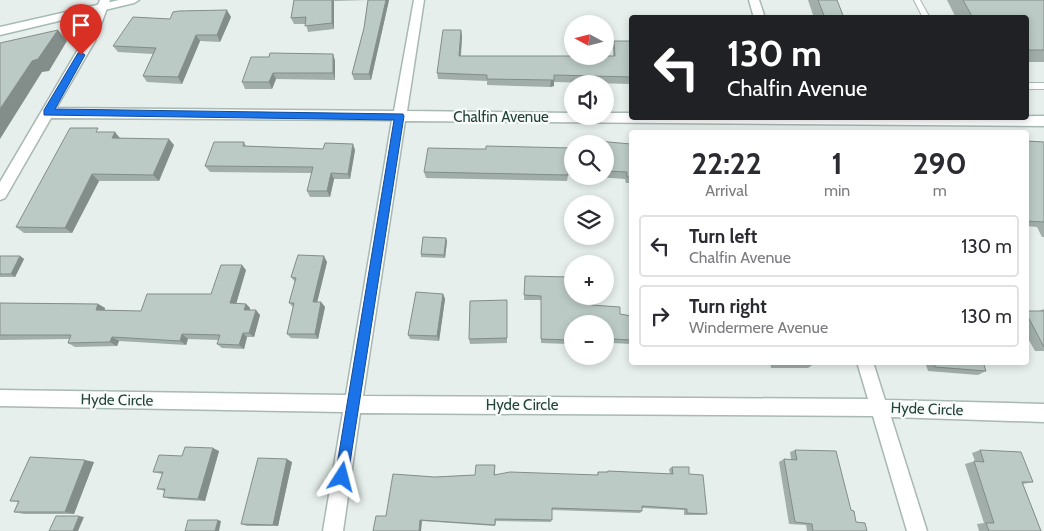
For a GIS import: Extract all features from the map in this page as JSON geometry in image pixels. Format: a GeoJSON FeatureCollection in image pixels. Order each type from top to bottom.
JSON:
{"type":"FeatureCollection","features":[{"type":"Feature","properties":{"kind":"street"},"geometry":{"type":"LineString","coordinates":[[0,30],[104,3],[134,0]]}},
{"type":"Feature","properties":{"kind":"street"},"geometry":{"type":"LineString","coordinates":[[333,531],[418,0]]}},
{"type":"Feature","properties":{"kind":"street"},"geometry":{"type":"LineString","coordinates":[[754,0],[759,15]]}},
{"type":"Feature","properties":{"kind":"street"},"geometry":{"type":"LineString","coordinates":[[0,194],[89,41],[104,3]]}},
{"type":"Feature","properties":{"kind":"street","name":"Chalfin Avenue"},"geometry":{"type":"LineString","coordinates":[[48,113],[629,117]]}},
{"type":"Feature","properties":{"kind":"street","name":"Chalfin Avenue"},"geometry":{"type":"LineString","coordinates":[[960,120],[1044,121]]}},
{"type":"Feature","properties":{"kind":"street"},"geometry":{"type":"LineString","coordinates":[[866,365],[917,531]]}},
{"type":"Feature","properties":{"kind":"street","name":"Hyde Circle"},"geometry":{"type":"LineString","coordinates":[[0,398],[353,404],[879,408],[1044,413]]}},
{"type":"Feature","properties":{"kind":"lane"},"geometry":{"type":"LineString","coordinates":[[917,0],[925,15]]}},
{"type":"Feature","properties":{"kind":"lane"},"geometry":{"type":"LineString","coordinates":[[1029,86],[1044,86]]}},
{"type":"Feature","properties":{"kind":"building"},"geometry":{"type":"Polygon","coordinates":[[[294,0],[332,0],[332,23],[305,26],[306,17],[291,18],[294,0]]]}},
{"type":"Feature","properties":{"kind":"building"},"geometry":{"type":"Polygon","coordinates":[[[368,0],[386,0],[369,74],[352,74],[364,28],[368,0]]]}},
{"type":"Feature","properties":{"kind":"building"},"geometry":{"type":"Polygon","coordinates":[[[818,0],[837,0],[843,15],[824,15],[818,0]]]}},
{"type":"Feature","properties":{"kind":"building"},"geometry":{"type":"Polygon","coordinates":[[[963,0],[1044,0],[1044,50],[1029,50],[1029,15],[971,15],[963,0]]]}},
{"type":"Feature","properties":{"kind":"building"},"geometry":{"type":"Polygon","coordinates":[[[227,10],[217,35],[196,35],[178,77],[143,76],[156,48],[113,46],[133,17],[170,19],[173,12],[179,11],[227,10]]]}},
{"type":"Feature","properties":{"kind":"building"},"geometry":{"type":"Polygon","coordinates":[[[58,30],[38,59],[32,61],[0,109],[0,43],[58,30]]]}},
{"type":"Feature","properties":{"kind":"building"},"geometry":{"type":"Polygon","coordinates":[[[443,30],[461,30],[459,56],[564,56],[564,65],[614,65],[614,41],[629,41],[629,77],[614,77],[614,75],[554,75],[554,80],[487,79],[487,75],[437,73],[443,30]]]}},
{"type":"Feature","properties":{"kind":"building"},"geometry":{"type":"Polygon","coordinates":[[[270,53],[333,54],[333,73],[273,73],[269,82],[242,82],[251,57],[269,57],[270,53]]]}},
{"type":"Feature","properties":{"kind":"building"},"geometry":{"type":"Polygon","coordinates":[[[70,128],[98,128],[96,132],[115,132],[112,138],[169,139],[153,175],[92,174],[65,228],[16,227],[70,128]]]}},
{"type":"Feature","properties":{"kind":"building"},"geometry":{"type":"Polygon","coordinates":[[[1029,141],[1044,142],[1044,222],[1029,221],[1029,141]]]}},
{"type":"Feature","properties":{"kind":"building"},"geometry":{"type":"Polygon","coordinates":[[[214,142],[244,142],[243,146],[323,149],[325,143],[353,144],[348,174],[331,173],[327,191],[307,191],[313,167],[205,166],[214,142]]]}},
{"type":"Feature","properties":{"kind":"building"},"geometry":{"type":"Polygon","coordinates":[[[614,142],[629,144],[629,177],[627,177],[627,172],[614,171],[614,142]]]}},
{"type":"Feature","properties":{"kind":"building"},"geometry":{"type":"Polygon","coordinates":[[[486,146],[564,148],[564,175],[424,172],[428,148],[486,149],[486,146]]]}},
{"type":"Feature","properties":{"kind":"building"},"geometry":{"type":"Polygon","coordinates":[[[423,237],[446,238],[444,255],[421,254],[423,237]]]}},
{"type":"Feature","properties":{"kind":"building"},"geometry":{"type":"Polygon","coordinates":[[[298,255],[324,256],[313,302],[321,302],[315,334],[287,334],[294,303],[289,303],[296,278],[291,277],[298,255]]]}},
{"type":"Feature","properties":{"kind":"building"},"geometry":{"type":"Polygon","coordinates":[[[0,256],[20,256],[11,274],[0,274],[0,256]]]}},
{"type":"Feature","properties":{"kind":"building"},"geometry":{"type":"Polygon","coordinates":[[[221,265],[242,265],[230,303],[246,304],[244,310],[256,310],[249,333],[243,333],[239,345],[217,344],[220,335],[182,334],[180,341],[112,337],[110,342],[68,343],[71,335],[0,335],[0,303],[98,304],[96,310],[141,311],[147,294],[211,294],[221,265]]]}},
{"type":"Feature","properties":{"kind":"building"},"geometry":{"type":"Polygon","coordinates":[[[525,276],[564,277],[564,305],[620,307],[620,314],[629,316],[629,340],[614,339],[614,315],[564,315],[564,340],[541,339],[541,296],[524,295],[525,276]]]}},
{"type":"Feature","properties":{"kind":"building"},"geometry":{"type":"Polygon","coordinates":[[[416,292],[443,294],[437,336],[408,335],[416,292]]]}},
{"type":"Feature","properties":{"kind":"building"},"geometry":{"type":"Polygon","coordinates":[[[507,300],[507,338],[469,339],[470,301],[507,300]]]}},
{"type":"Feature","properties":{"kind":"building"},"geometry":{"type":"Polygon","coordinates":[[[1029,311],[1044,311],[1044,347],[1029,319],[1029,311]]]}},
{"type":"Feature","properties":{"kind":"building"},"geometry":{"type":"Polygon","coordinates":[[[935,365],[984,365],[986,371],[935,367],[935,365]]]}},
{"type":"Feature","properties":{"kind":"building"},"geometry":{"type":"Polygon","coordinates":[[[185,447],[213,448],[198,499],[163,497],[165,489],[157,489],[163,472],[153,472],[159,455],[182,456],[185,447]]]}},
{"type":"Feature","properties":{"kind":"building"},"geometry":{"type":"Polygon","coordinates":[[[795,450],[836,451],[851,510],[854,511],[856,522],[865,523],[867,531],[813,531],[812,524],[795,522],[784,459],[797,460],[795,450]]]}},
{"type":"Feature","properties":{"kind":"building"},"geometry":{"type":"Polygon","coordinates":[[[980,450],[1021,452],[1033,482],[1022,482],[1041,531],[989,531],[986,523],[994,523],[974,461],[984,462],[980,450]]]}},
{"type":"Feature","properties":{"kind":"building"},"geometry":{"type":"Polygon","coordinates":[[[30,457],[85,460],[65,512],[14,512],[19,501],[10,501],[30,457]]]}},
{"type":"Feature","properties":{"kind":"building"},"geometry":{"type":"Polygon","coordinates":[[[258,458],[287,459],[273,525],[241,524],[258,458]]]}},
{"type":"Feature","properties":{"kind":"building"},"geometry":{"type":"Polygon","coordinates":[[[476,465],[495,465],[494,475],[510,472],[598,475],[598,472],[608,471],[673,474],[672,467],[689,467],[689,474],[703,475],[707,514],[687,513],[687,509],[642,506],[642,511],[552,508],[552,520],[495,519],[495,525],[420,520],[419,531],[373,531],[376,516],[386,516],[393,474],[435,477],[475,475],[476,465]]]}},
{"type":"Feature","properties":{"kind":"building"},"geometry":{"type":"Polygon","coordinates":[[[56,516],[79,516],[73,531],[49,531],[56,516]]]}},
{"type":"Feature","properties":{"kind":"building"},"geometry":{"type":"Polygon","coordinates":[[[188,520],[218,520],[215,531],[185,531],[188,520]]]}},
{"type":"Feature","properties":{"kind":"route"},"geometry":{"type":"LineString","coordinates":[[81,55],[48,113],[400,116],[370,293],[342,477]]}}]}
